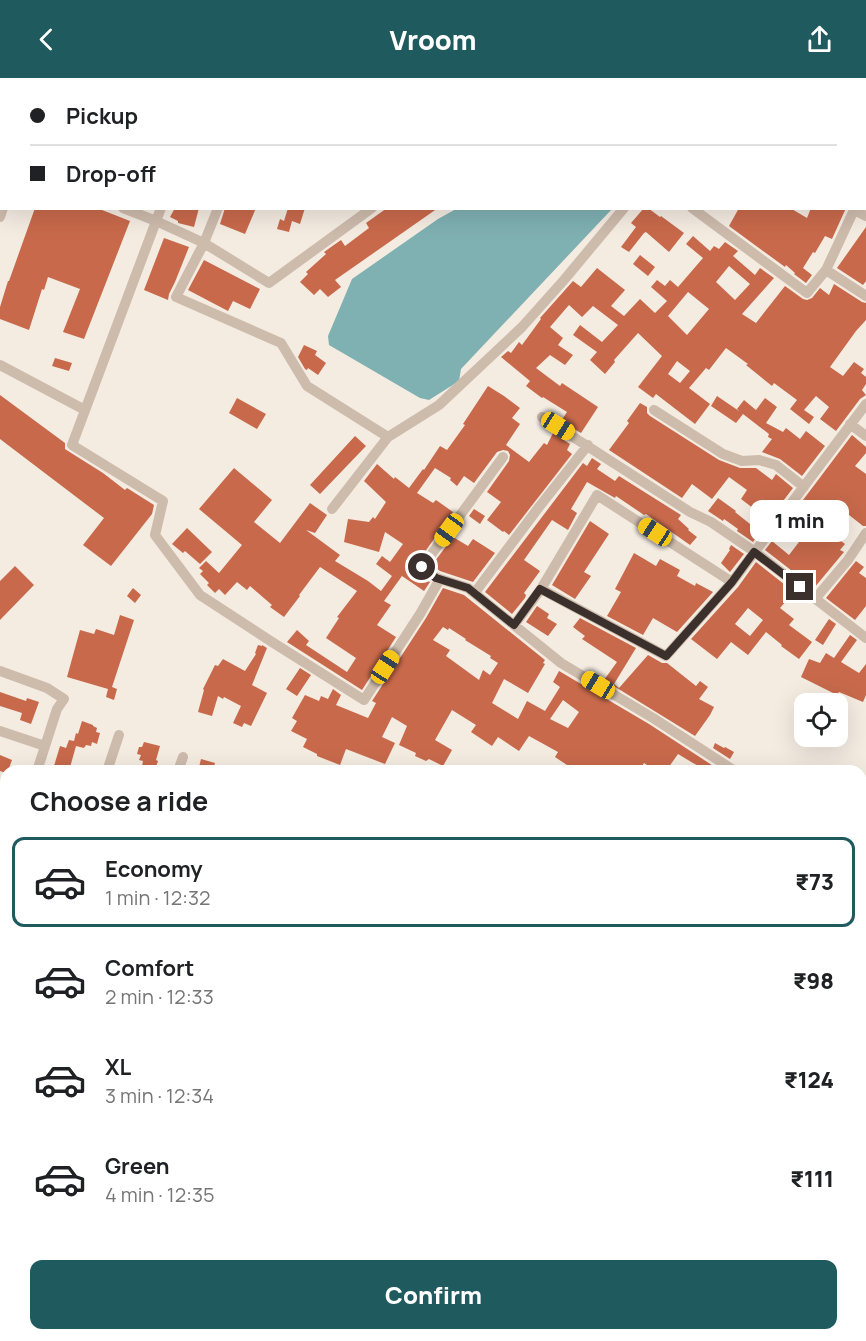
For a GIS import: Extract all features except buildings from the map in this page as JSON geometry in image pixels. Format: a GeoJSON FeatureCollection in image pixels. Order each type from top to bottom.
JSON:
{"type":"FeatureCollection","features":[{"type":"Feature","properties":{"kind":"street"},"geometry":{"type":"LineString","coordinates":[[128,210],[204,243],[270,283],[369,210]]}},
{"type":"Feature","properties":{"kind":"street"},"geometry":{"type":"LineString","coordinates":[[160,210],[72,445],[164,501],[155,535],[200,595],[364,700],[440,579]]}},
{"type":"Feature","properties":{"kind":"street"},"geometry":{"type":"LineString","coordinates":[[217,210],[204,243],[176,297],[281,343],[307,386],[388,437]]}},
{"type":"Feature","properties":{"kind":"street"},"geometry":{"type":"LineString","coordinates":[[332,509],[388,437],[439,405],[522,327],[622,210]]}},
{"type":"Feature","properties":{"kind":"street"},"geometry":{"type":"LineString","coordinates":[[695,210],[807,293],[826,270],[853,210]]}},
{"type":"Feature","properties":{"kind":"street"},"geometry":{"type":"LineString","coordinates":[[826,270],[866,295]]}},
{"type":"Feature","properties":{"kind":"street"},"geometry":{"type":"LineString","coordinates":[[0,365],[85,410]]}},
{"type":"Feature","properties":{"kind":"street"},"geometry":{"type":"LineString","coordinates":[[540,589],[666,656],[732,582],[866,404]]}},
{"type":"Feature","properties":{"kind":"street"},"geometry":{"type":"LineString","coordinates":[[654,410],[723,454],[742,460],[759,460],[776,465],[804,487]]}},
{"type":"Feature","properties":{"kind":"street"},"geometry":{"type":"LineString","coordinates":[[542,417],[690,512],[711,522],[866,638]]}},
{"type":"Feature","properties":{"kind":"street"},"geometry":{"type":"LineString","coordinates":[[850,424],[866,436]]}},
{"type":"Feature","properties":{"kind":"street"},"geometry":{"type":"LineString","coordinates":[[476,594],[539,507],[588,445]]}},
{"type":"Feature","properties":{"kind":"street"},"geometry":{"type":"LineString","coordinates":[[503,457],[422,567],[436,578],[468,588],[561,663],[726,765]]}},
{"type":"Feature","properties":{"kind":"street"},"geometry":{"type":"LineString","coordinates":[[514,625],[540,589],[597,495],[732,582]]}},
{"type":"Feature","properties":{"kind":"street"},"geometry":{"type":"LineString","coordinates":[[815,599],[848,560],[866,533]]}},
{"type":"Feature","properties":{"kind":"street"},"geometry":{"type":"LineString","coordinates":[[0,671],[47,688],[64,699],[57,709],[39,765]]}},
{"type":"Feature","properties":{"kind":"street"},"geometry":{"type":"LineString","coordinates":[[0,731],[45,746]]}},
{"type":"Feature","properties":{"kind":"street"},"geometry":{"type":"LineString","coordinates":[[109,765],[119,735]]}},
{"type":"Feature","properties":{"kind":"street"},"geometry":{"type":"LineString","coordinates":[[180,765],[183,757]]}},
{"type":"Feature","properties":{"kind":"water"},"geometry":{"type":"Polygon","coordinates":[[[454,210],[611,210],[461,369],[459,381],[429,400],[420,398],[329,345],[328,336],[352,279],[454,210]]]}},
{"type":"Feature","properties":{"kind":"route"},"geometry":{"type":"LineString","coordinates":[[422,567],[436,578],[468,588],[514,625],[540,589],[666,656],[732,582],[754,552],[800,587]]}}]}
